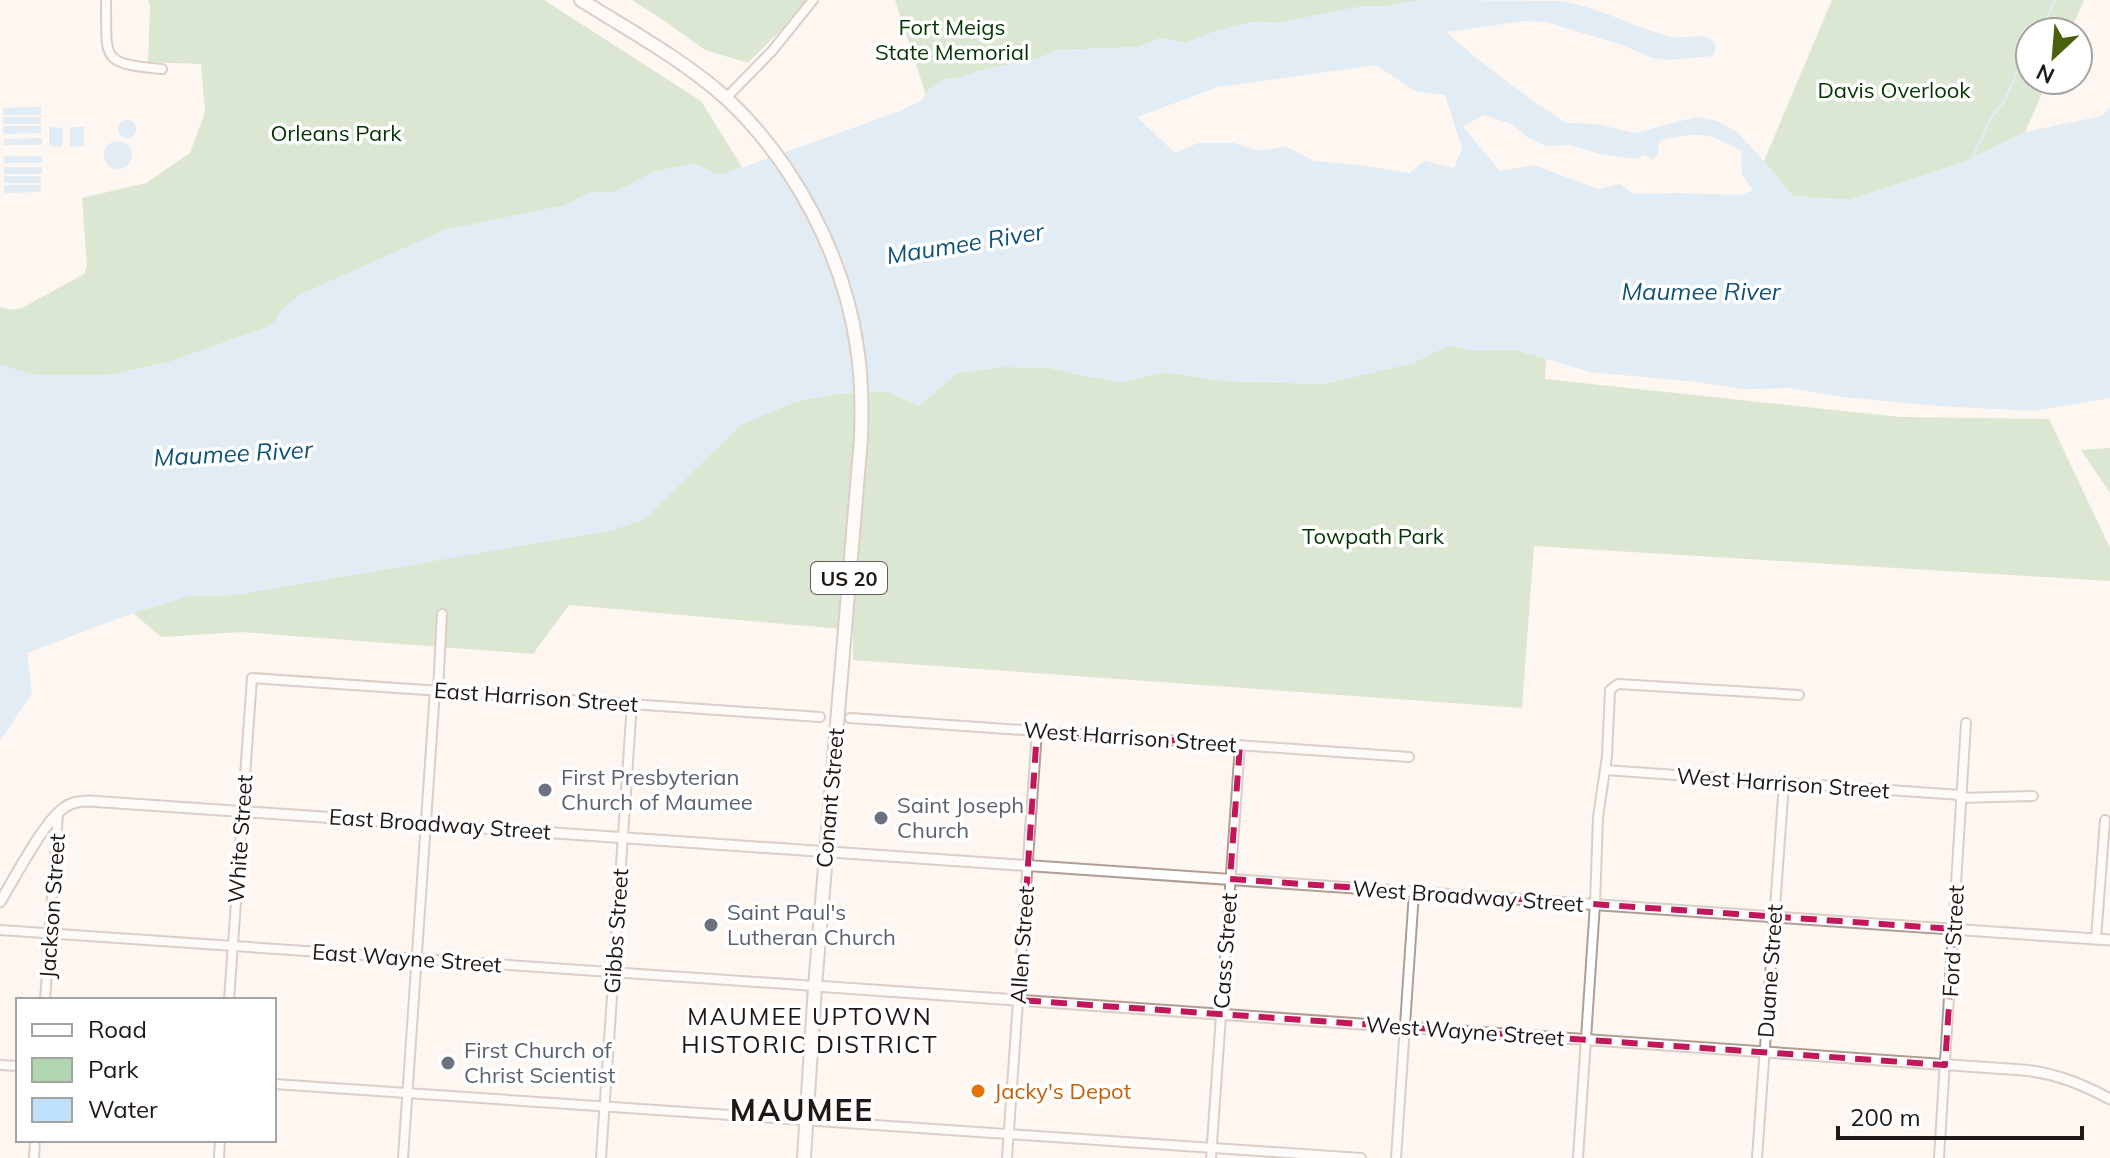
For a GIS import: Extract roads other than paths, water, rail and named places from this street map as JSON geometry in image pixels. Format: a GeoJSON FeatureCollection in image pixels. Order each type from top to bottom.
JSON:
{"type":"FeatureCollection","features":[{"type":"Feature","properties":{"kind":"main road","name":"US 20"},"geometry":{"type":"LineString","coordinates":[[581,0],[681,64],[726,98]]}},
{"type":"Feature","properties":{"kind":"main road","name":"Conant Street"},"geometry":{"type":"LineString","coordinates":[[726,98],[758,133],[811,208],[846,299],[861,379],[861,438],[815,986],[804,1158]]}},
{"type":"Feature","properties":{"kind":"street"},"geometry":{"type":"LineString","coordinates":[[106,0],[110,56],[128,66],[162,69]]}},
{"type":"Feature","properties":{"kind":"street"},"geometry":{"type":"LineString","coordinates":[[726,98],[772,51],[813,0]]}},
{"type":"Feature","properties":{"kind":"street"},"geometry":{"type":"LineString","coordinates":[[403,1158],[442,614]]}},
{"type":"Feature","properties":{"kind":"street","name":"East Harrison Street"},"geometry":{"type":"LineString","coordinates":[[252,678],[820,717]]}},
{"type":"Feature","properties":{"kind":"street","name":"White Street"},"geometry":{"type":"LineString","coordinates":[[229,998],[252,678]]}},
{"type":"Feature","properties":{"kind":"street"},"geometry":{"type":"LineString","coordinates":[[1578,1158],[1598,817],[1605,770],[1609,693],[1618,684],[1799,695]]}},
{"type":"Feature","properties":{"kind":"street","name":"Gibbs Street"},"geometry":{"type":"LineString","coordinates":[[601,1158],[632,703]]}},
{"type":"Feature","properties":{"kind":"street","name":"West Harrison Street"},"geometry":{"type":"LineString","coordinates":[[850,718],[1409,757]]}},
{"type":"Feature","properties":{"kind":"street","name":"Ford Street"},"geometry":{"type":"LineString","coordinates":[[1939,1158],[1966,723]]}},
{"type":"Feature","properties":{"kind":"street","name":"Allen Street"},"geometry":{"type":"LineString","coordinates":[[1007,1158],[1037,731]]}},
{"type":"Feature","properties":{"kind":"street","name":"Cass Street"},"geometry":{"type":"LineString","coordinates":[[1211,1158],[1240,745]]}},
{"type":"Feature","properties":{"kind":"street","name":"West Harrison Street"},"geometry":{"type":"LineString","coordinates":[[1605,770],[1960,796],[2033,796]]}},
{"type":"Feature","properties":{"kind":"street","name":"Duane Street"},"geometry":{"type":"LineString","coordinates":[[1757,1158],[1784,783]]}},
{"type":"Feature","properties":{"kind":"street","name":"East Broadway Street"},"geometry":{"type":"LineString","coordinates":[[58,813],[73,803],[89,801],[826,851]]}},
{"type":"Feature","properties":{"kind":"street"},"geometry":{"type":"LineString","coordinates":[[0,902],[45,828],[58,813]]}},
{"type":"Feature","properties":{"kind":"street","name":"Jackson Street"},"geometry":{"type":"LineString","coordinates":[[45,998],[58,813]]}},
{"type":"Feature","properties":{"kind":"street"},"geometry":{"type":"LineString","coordinates":[[2096,939],[2105,820]]}},
{"type":"Feature","properties":{"kind":"street","name":"West Broadway Street"},"geometry":{"type":"LineString","coordinates":[[826,851],[2110,940]]}},
{"type":"Feature","properties":{"kind":"street"},"geometry":{"type":"LineString","coordinates":[[1396,1158],[1414,892]]}},
{"type":"Feature","properties":{"kind":"street","name":"East Wayne Street"},"geometry":{"type":"LineString","coordinates":[[0,930],[815,986]]}},
{"type":"Feature","properties":{"kind":"street","name":"West Wayne Street"},"geometry":{"type":"LineString","coordinates":[[815,986],[2037,1071],[2074,1082],[2110,1099]]}},
{"type":"Feature","properties":{"kind":"street"},"geometry":{"type":"LineString","coordinates":[[276,1084],[1361,1158]]}},
{"type":"Feature","properties":{"kind":"water","name":"Maumee River"},"geometry":{"type":"Polygon","coordinates":[[[1419,0],[1559,1],[1588,7],[1672,37],[1708,38],[1716,46],[1713,56],[1666,60],[1546,22],[1524,21],[1446,32],[1486,66],[1566,123],[1596,124],[1635,133],[1696,117],[1717,121],[1737,132],[1793,196],[1849,200],[1964,162],[2025,132],[2102,116],[2110,107],[2110,398],[2034,411],[1937,406],[1843,397],[1789,388],[1743,389],[1590,372],[1516,350],[1477,351],[1449,345],[1413,363],[1323,384],[1225,381],[1164,372],[1121,382],[1050,368],[1003,367],[957,373],[919,406],[887,391],[834,394],[795,402],[740,425],[644,520],[609,531],[236,595],[189,596],[133,613],[27,653],[32,693],[0,741],[0,365],[36,375],[109,375],[169,362],[267,327],[283,308],[301,294],[444,230],[563,206],[591,192],[613,193],[656,171],[696,164],[714,173],[727,173],[900,111],[922,100],[930,89],[946,79],[1037,59],[1057,50],[1138,47],[1161,38],[1184,43],[1251,22],[1279,23],[1366,6],[1419,0]],[[1376,65],[1218,87],[1137,117],[1175,153],[1198,143],[1234,143],[1259,151],[1285,146],[1314,161],[1409,173],[1425,161],[1454,168],[1462,148],[1445,95],[1415,91],[1376,65]],[[1483,115],[1463,127],[1500,171],[1534,165],[1598,189],[1620,184],[1634,194],[1741,195],[1753,190],[1742,175],[1741,151],[1710,137],[1693,135],[1659,141],[1658,154],[1653,160],[1645,155],[1636,159],[1570,145],[1547,146],[1527,137],[1512,124],[1483,115]]]}},
{"type":"Feature","properties":{"kind":"water"},"geometry":{"type":"Polygon","coordinates":[[[41,107],[41,115],[3,115],[3,108],[41,107]]]}},
{"type":"Feature","properties":{"kind":"water"},"geometry":{"type":"Polygon","coordinates":[[[3,117],[41,117],[41,124],[3,124],[3,117]]]}},
{"type":"Feature","properties":{"kind":"water"},"geometry":{"type":"Polygon","coordinates":[[[123,120],[131,120],[136,129],[134,136],[123,138],[118,133],[118,125],[123,120]]]}},
{"type":"Feature","properties":{"kind":"water"},"geometry":{"type":"Polygon","coordinates":[[[3,126],[41,126],[41,133],[3,134],[3,126]]]}},
{"type":"Feature","properties":{"kind":"water"},"geometry":{"type":"Polygon","coordinates":[[[49,127],[63,128],[62,147],[49,146],[49,127]]]}},
{"type":"Feature","properties":{"kind":"water"},"geometry":{"type":"Polygon","coordinates":[[[70,127],[84,127],[84,147],[70,146],[70,127]]]}},
{"type":"Feature","properties":{"kind":"water"},"geometry":{"type":"Polygon","coordinates":[[[42,138],[42,145],[4,145],[4,139],[42,138]]]}},
{"type":"Feature","properties":{"kind":"water"},"geometry":{"type":"Polygon","coordinates":[[[118,141],[128,145],[132,155],[128,165],[118,169],[108,165],[104,155],[108,145],[118,141]]]}},
{"type":"Feature","properties":{"kind":"water"},"geometry":{"type":"Polygon","coordinates":[[[4,156],[42,156],[42,163],[4,163],[4,156]]]}},
{"type":"Feature","properties":{"kind":"water"},"geometry":{"type":"Polygon","coordinates":[[[4,167],[42,167],[42,174],[4,174],[4,167]]]}},
{"type":"Feature","properties":{"kind":"water"},"geometry":{"type":"Polygon","coordinates":[[[4,176],[41,176],[41,183],[4,183],[4,176]]]}},
{"type":"Feature","properties":{"kind":"water"},"geometry":{"type":"Polygon","coordinates":[[[4,185],[41,185],[41,192],[4,193],[4,185]]]}},
{"type":"Feature","properties":{"kind":"waterway"},"geometry":{"type":"LineString","coordinates":[[2048,16],[2055,0]]}},
{"type":"Feature","properties":{"kind":"waterway"},"geometry":{"type":"LineString","coordinates":[[1972,158],[2014,79]]}},
{"type":"Feature","properties":{"kind":"place","name":"First Presbyterian Church of Maumee"},"geometry":{"type":"Point","coordinates":[545,790]}},
{"type":"Feature","properties":{"kind":"place","name":"Saint Joseph Church"},"geometry":{"type":"Point","coordinates":[881,818]}},
{"type":"Feature","properties":{"kind":"place","name":"Saint Paul's Lutheran Church"},"geometry":{"type":"Point","coordinates":[711,925]}},
{"type":"Feature","properties":{"kind":"place","name":"First Church of Christ Scientist"},"geometry":{"type":"Point","coordinates":[448,1063]}},
{"type":"Feature","properties":{"kind":"place","name":"Jacky's Depot"},"geometry":{"type":"Point","coordinates":[978,1091]}},
{"type":"Feature","properties":{"kind":"district","name":"MAUMEE UPTOWN HISTORIC DISTRICT"},"geometry":{"type":"Point","coordinates":[810,1030]}},
{"type":"Feature","properties":{"kind":"district","name":"MAUMEE"},"geometry":{"type":"Point","coordinates":[802,1110]}},
{"type":"Feature","properties":{"kind":"park label","name":"Fort Meigs State Memorial"},"geometry":{"type":"Point","coordinates":[952,40]}},
{"type":"Feature","properties":{"kind":"park label","name":"Davis Overlook"},"geometry":{"type":"Point","coordinates":[1894,90]}},
{"type":"Feature","properties":{"kind":"park label","name":"Orleans Park"},"geometry":{"type":"Point","coordinates":[336,133]}},
{"type":"Feature","properties":{"kind":"park label","name":"Towpath Park"},"geometry":{"type":"Point","coordinates":[1373,536]}}]}
